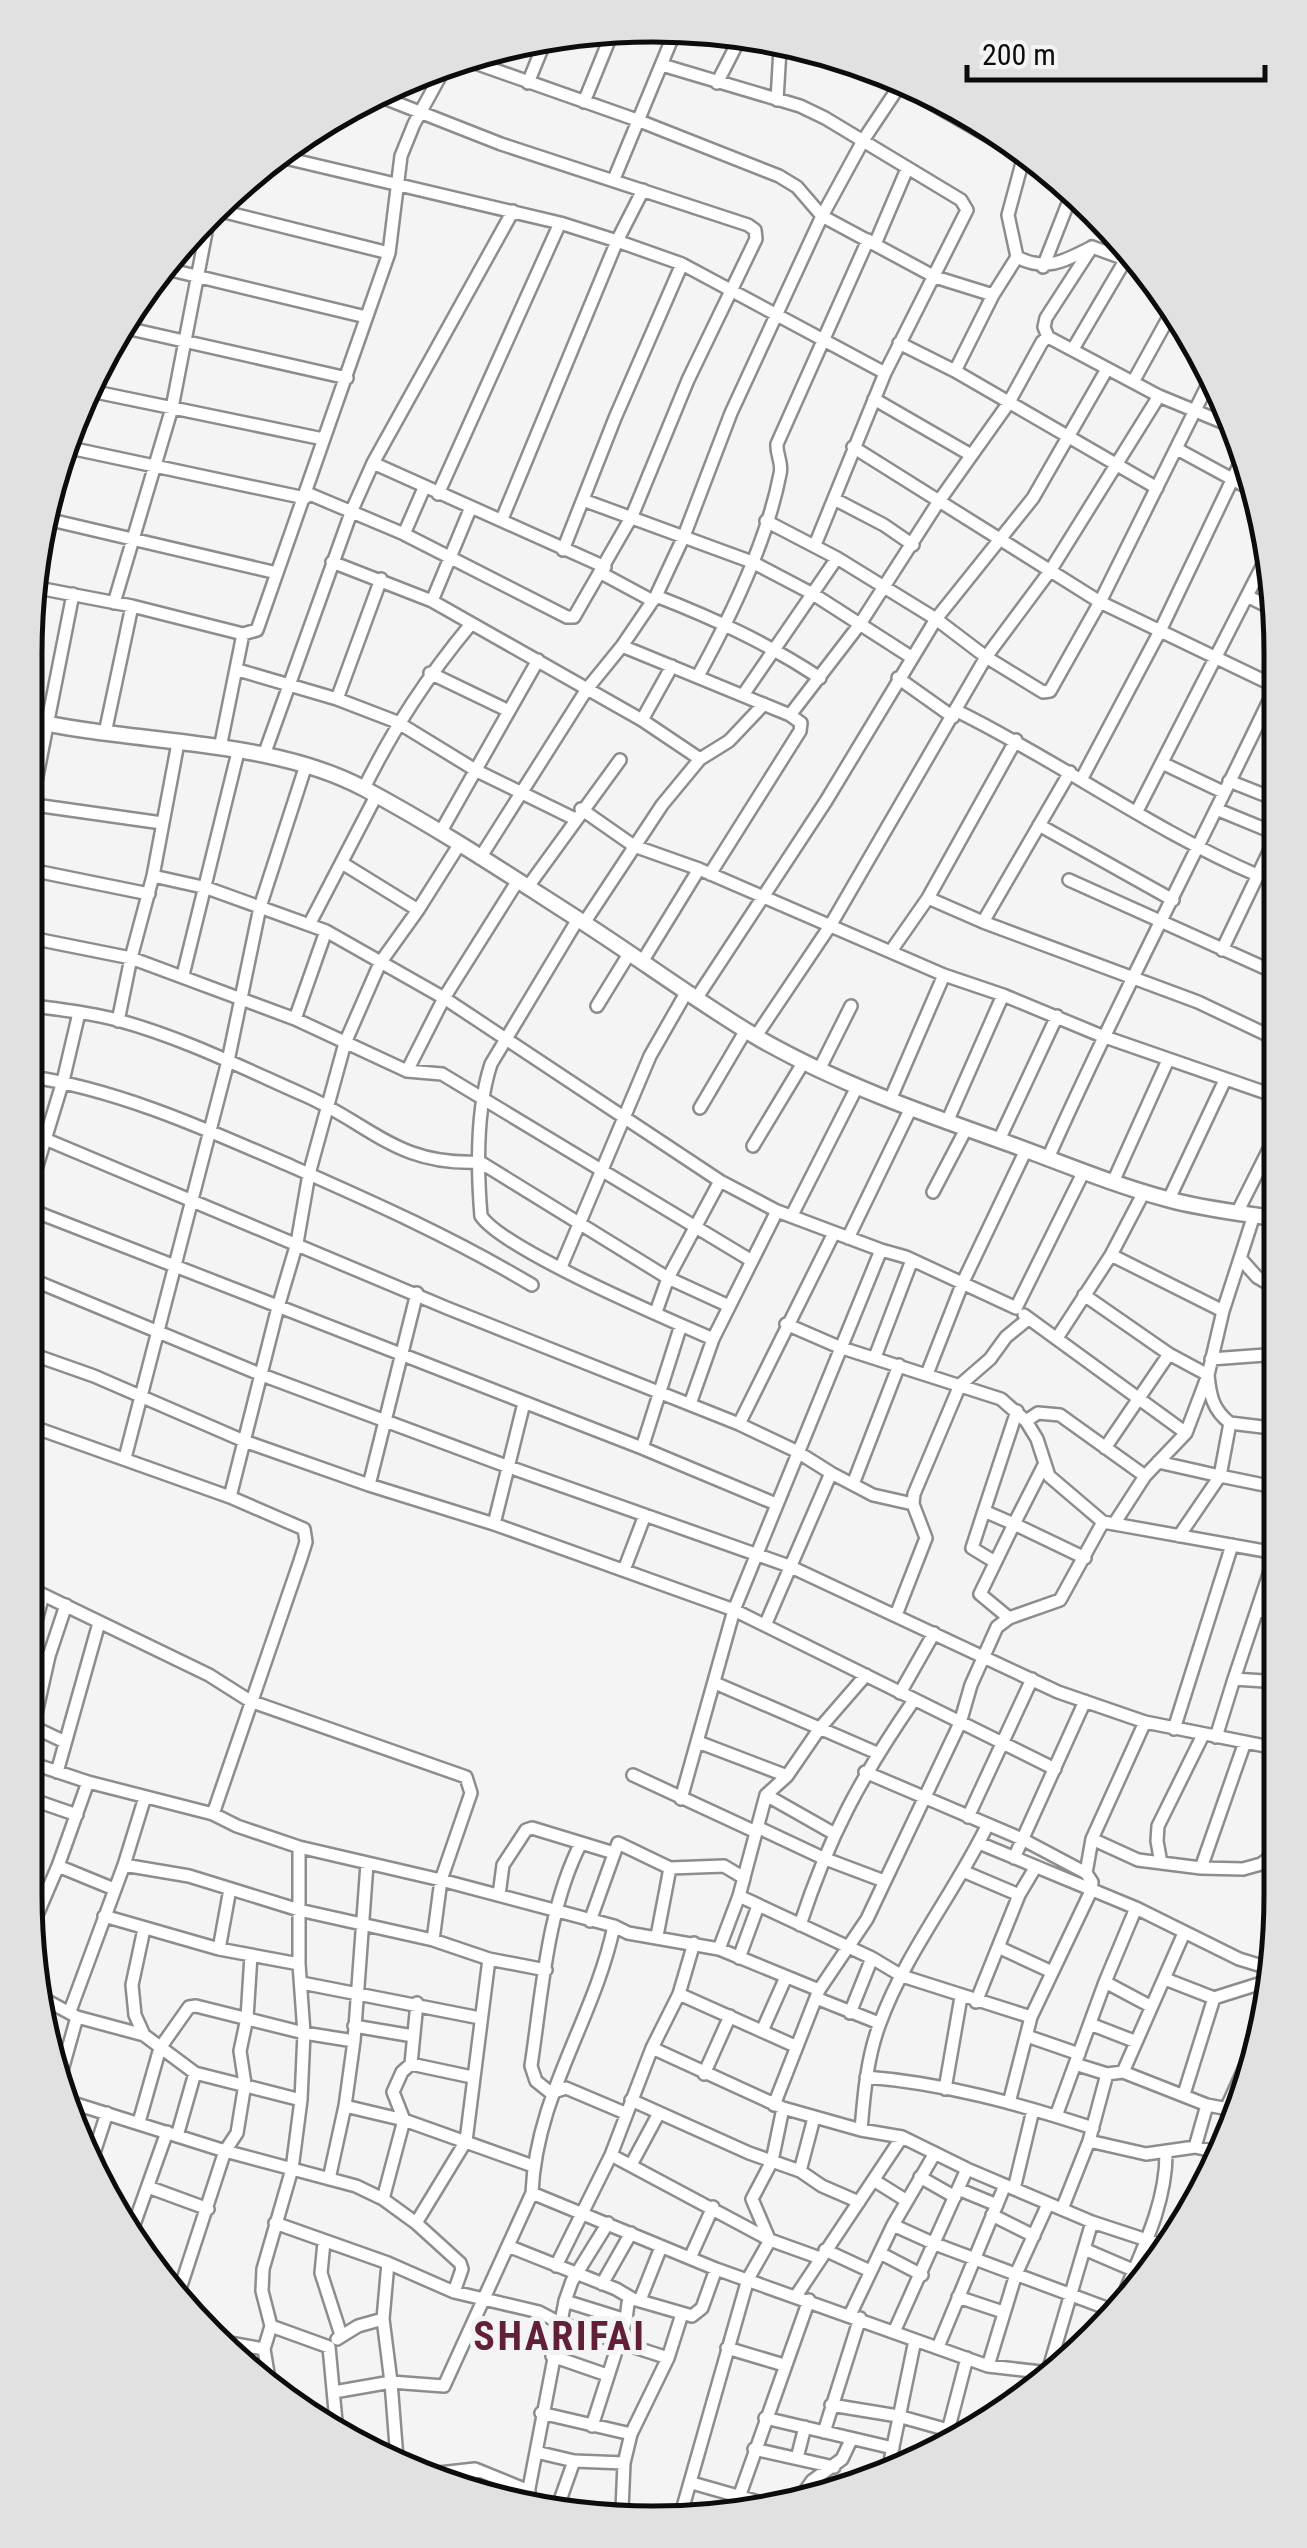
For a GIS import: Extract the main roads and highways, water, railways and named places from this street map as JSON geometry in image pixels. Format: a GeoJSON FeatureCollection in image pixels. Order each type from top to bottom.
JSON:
{"type":"FeatureCollection","features":[{"type":"Feature","properties":{"kind":"district","name":"SHARIFAI"},"geometry":{"type":"Point","coordinates":[560,2336]}}]}
